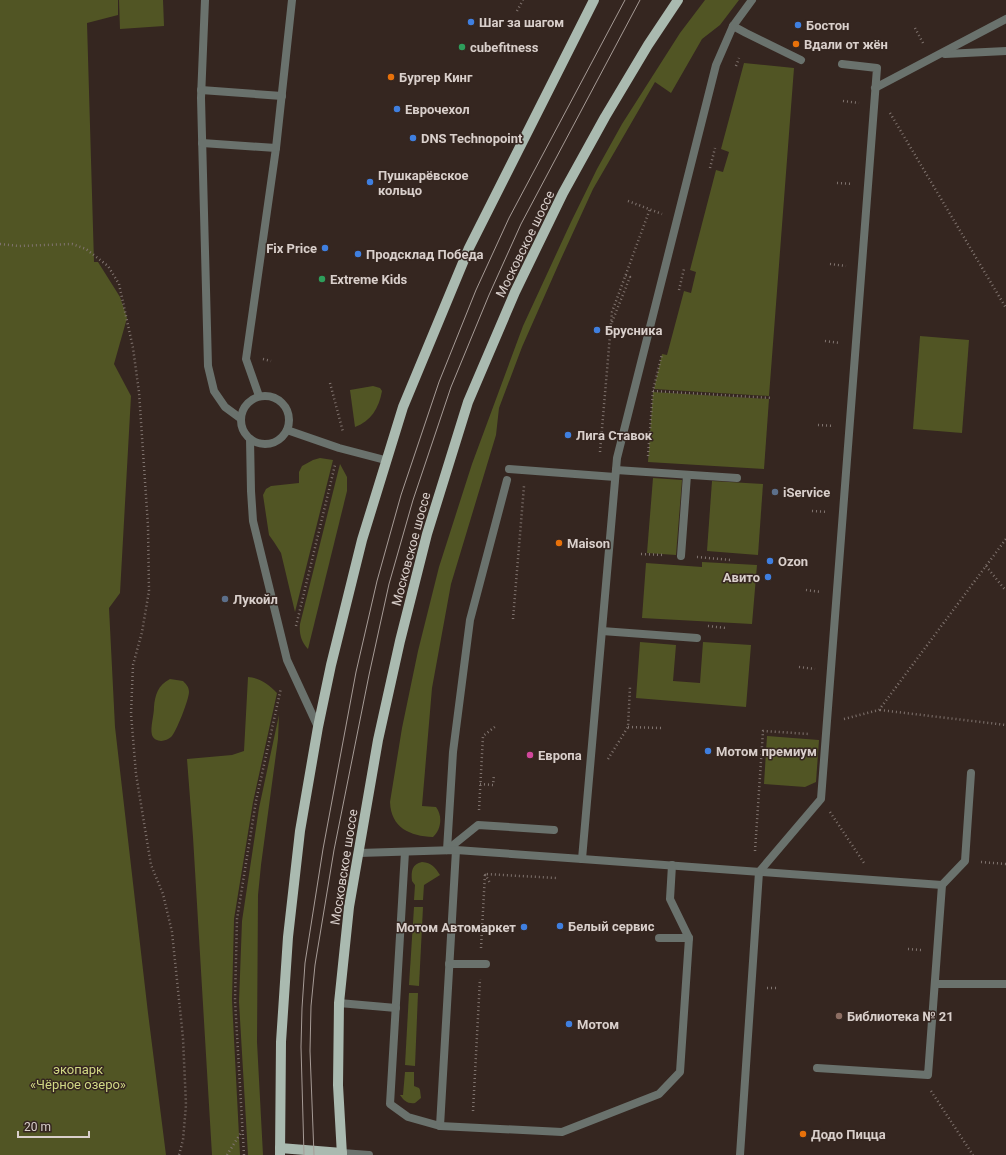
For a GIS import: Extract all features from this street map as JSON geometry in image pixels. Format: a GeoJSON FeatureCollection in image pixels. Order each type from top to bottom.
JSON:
{"type":"FeatureCollection","features":[{"type":"Feature","properties":{"kind":"main road"},"geometry":{"type":"LineString","coordinates":[[342,1154],[280,1152],[281,1042],[288,937],[300,832],[318,727],[331,665],[362,540],[403,407],[468,248],[594,0]]}},
{"type":"Feature","properties":{"kind":"main road","name":"Московское шоссе"},"geometry":{"type":"LineString","coordinates":[[342,1154],[338,1085],[339,1003],[350,907],[378,740],[400,641],[427,534],[468,402],[515,292],[563,193],[605,117],[648,45],[678,0]]}},
{"type":"Feature","properties":{"kind":"street"},"geometry":{"type":"LineString","coordinates":[[205,0],[201,90],[208,366],[214,391],[225,407],[240,418]]}},
{"type":"Feature","properties":{"kind":"street"},"geometry":{"type":"LineString","coordinates":[[259,396],[246,359],[276,148],[292,0]]}},
{"type":"Feature","properties":{"kind":"street"},"geometry":{"type":"LineString","coordinates":[[582,859],[617,458],[716,66],[733,26],[752,0]]}},
{"type":"Feature","properties":{"kind":"street"},"geometry":{"type":"LineString","coordinates":[[875,88],[1006,19]]}},
{"type":"Feature","properties":{"kind":"street"},"geometry":{"type":"LineString","coordinates":[[733,26],[801,60]]}},
{"type":"Feature","properties":{"kind":"street"},"geometry":{"type":"LineString","coordinates":[[941,54],[1006,51]]}},
{"type":"Feature","properties":{"kind":"street"},"geometry":{"type":"LineString","coordinates":[[740,1155],[756,872],[821,799],[877,68],[842,64]]}},
{"type":"Feature","properties":{"kind":"street"},"geometry":{"type":"LineString","coordinates":[[201,90],[282,96]]}},
{"type":"Feature","properties":{"kind":"street"},"geometry":{"type":"LineString","coordinates":[[202,143],[276,148]]}},
{"type":"Feature","properties":{"kind":"street"},"geometry":{"type":"LineString","coordinates":[[267,395],[281,401],[286,407],[289,415],[287,430],[282,437],[275,442],[266,444],[250,440],[241,426],[240,418],[246,403],[252,398],[259,396],[267,395]]}},
{"type":"Feature","properties":{"kind":"street"},"geometry":{"type":"LineString","coordinates":[[287,430],[339,448],[386,460]]}},
{"type":"Feature","properties":{"kind":"street"},"geometry":{"type":"LineString","coordinates":[[250,440],[253,521],[288,660],[318,727]]}},
{"type":"Feature","properties":{"kind":"street"},"geometry":{"type":"LineString","coordinates":[[509,469],[598,476],[647,472],[737,478]]}},
{"type":"Feature","properties":{"kind":"street"},"geometry":{"type":"LineString","coordinates":[[681,556],[688,475]]}},
{"type":"Feature","properties":{"kind":"street"},"geometry":{"type":"LineString","coordinates":[[447,850],[453,752],[470,620],[507,480]]}},
{"type":"Feature","properties":{"kind":"street"},"geometry":{"type":"LineString","coordinates":[[602,631],[697,638]]}},
{"type":"Feature","properties":{"kind":"street"},"geometry":{"type":"LineString","coordinates":[[817,1068],[928,1075],[942,885],[965,861],[971,773]]}},
{"type":"Feature","properties":{"kind":"street"},"geometry":{"type":"LineString","coordinates":[[447,850],[478,824],[554,830]]}},
{"type":"Feature","properties":{"kind":"street"},"geometry":{"type":"LineString","coordinates":[[359,853],[456,850],[942,885]]}},
{"type":"Feature","properties":{"kind":"street"},"geometry":{"type":"LineString","coordinates":[[440,1126],[456,850]]}},
{"type":"Feature","properties":{"kind":"street"},"geometry":{"type":"LineString","coordinates":[[405,852],[390,1104],[408,1117],[440,1126],[562,1132],[659,1094],[680,1072],[689,938],[670,899],[672,865]]}},
{"type":"Feature","properties":{"kind":"street"},"geometry":{"type":"LineString","coordinates":[[659,938],[689,938]]}},
{"type":"Feature","properties":{"kind":"street"},"geometry":{"type":"LineString","coordinates":[[449,964],[486,964]]}},
{"type":"Feature","properties":{"kind":"street"},"geometry":{"type":"LineString","coordinates":[[935,984],[1006,984]]}},
{"type":"Feature","properties":{"kind":"street"},"geometry":{"type":"LineString","coordinates":[[339,1003],[396,1008]]}},
{"type":"Feature","properties":{"kind":"street"},"geometry":{"type":"LineString","coordinates":[[342,1154],[369,1155]]}},
{"type":"Feature","properties":{"kind":"path"},"geometry":{"type":"LineString","coordinates":[[518,11],[523,0]]}},
{"type":"Feature","properties":{"kind":"path"},"geometry":{"type":"LineString","coordinates":[[915,28],[917,32]]}},
{"type":"Feature","properties":{"kind":"path"},"geometry":{"type":"LineString","coordinates":[[845,44],[853,49]]}},
{"type":"Feature","properties":{"kind":"path"},"geometry":{"type":"LineString","coordinates":[[875,88],[1006,308]]}},
{"type":"Feature","properties":{"kind":"path"},"geometry":{"type":"LineString","coordinates":[[710,168],[715,148]]}},
{"type":"Feature","properties":{"kind":"path"},"geometry":{"type":"LineString","coordinates":[[598,476],[612,312],[650,210],[628,201]]}},
{"type":"Feature","properties":{"kind":"path"},"geometry":{"type":"LineString","coordinates":[[0,244],[19,246],[72,244],[86,249],[108,266],[119,284],[133,348],[139,392],[146,494],[149,591],[142,632],[133,664],[131,714],[136,774],[151,865],[163,894],[172,932],[183,1038],[186,1104],[183,1140],[179,1155]]}},
{"type":"Feature","properties":{"kind":"path"},"geometry":{"type":"LineString","coordinates":[[679,290],[684,269]]}},
{"type":"Feature","properties":{"kind":"path"},"geometry":{"type":"LineString","coordinates":[[647,472],[653,391],[662,354]]}},
{"type":"Feature","properties":{"kind":"path"},"geometry":{"type":"LineString","coordinates":[[330,382],[343,432]]}},
{"type":"Feature","properties":{"kind":"path"},"geometry":{"type":"LineString","coordinates":[[653,391],[772,398]]}},
{"type":"Feature","properties":{"kind":"path"},"geometry":{"type":"LineString","coordinates":[[295,630],[335,466]]}},
{"type":"Feature","properties":{"kind":"path"},"geometry":{"type":"LineString","coordinates":[[513,619],[525,481]]}},
{"type":"Feature","properties":{"kind":"path"},"geometry":{"type":"LineString","coordinates":[[879,710],[1006,539]]}},
{"type":"Feature","properties":{"kind":"path"},"geometry":{"type":"LineString","coordinates":[[640,554],[731,560]]}},
{"type":"Feature","properties":{"kind":"path"},"geometry":{"type":"LineString","coordinates":[[986,566],[1006,591]]}},
{"type":"Feature","properties":{"kind":"path"},"geometry":{"type":"LineString","coordinates":[[244,1155],[235,1000],[237,919],[256,801],[288,660]]}},
{"type":"Feature","properties":{"kind":"path"},"geometry":{"type":"LineString","coordinates":[[607,761],[628,727],[630,687]]}},
{"type":"Feature","properties":{"kind":"path"},"geometry":{"type":"LineString","coordinates":[[856,716],[879,710],[1006,725]]}},
{"type":"Feature","properties":{"kind":"path"},"geometry":{"type":"LineString","coordinates":[[478,824],[483,736],[496,726]]}},
{"type":"Feature","properties":{"kind":"path"},"geometry":{"type":"LineString","coordinates":[[628,727],[661,728]]}},
{"type":"Feature","properties":{"kind":"path"},"geometry":{"type":"LineString","coordinates":[[756,872],[763,730],[826,735]]}},
{"type":"Feature","properties":{"kind":"path"},"geometry":{"type":"LineString","coordinates":[[480,784],[493,785],[494,775]]}},
{"type":"Feature","properties":{"kind":"path"},"geometry":{"type":"LineString","coordinates":[[821,799],[876,880]]}},
{"type":"Feature","properties":{"kind":"path"},"geometry":{"type":"LineString","coordinates":[[965,861],[1006,864]]}},
{"type":"Feature","properties":{"kind":"path"},"geometry":{"type":"LineString","coordinates":[[485,874],[490,883]]}},
{"type":"Feature","properties":{"kind":"path"},"geometry":{"type":"LineString","coordinates":[[908,949],[919,950]]}},
{"type":"Feature","properties":{"kind":"path"},"geometry":{"type":"LineString","coordinates":[[928,1075],[928,1086],[973,1155]]}},
{"type":"Feature","properties":{"kind":"path"},"geometry":{"type":"LineString","coordinates":[[227,1155],[242,1130]]}},
{"type":"Feature","properties":{"kind":"green space","name":"экопарк «Чёрное озеро»"},"geometry":{"type":"Polygon","coordinates":[[[0,0],[118,0],[118,15],[87,23],[94,262],[98,262],[120,297],[127,318],[114,364],[131,396],[120,593],[109,608],[115,727],[166,1155],[0,1155],[0,0]]]}},
{"type":"Feature","properties":{"kind":"green space"},"geometry":{"type":"Polygon","coordinates":[[[119,0],[163,0],[164,26],[120,29],[119,0]]]}},
{"type":"Feature","properties":{"kind":"green space"},"geometry":{"type":"Polygon","coordinates":[[[705,0],[739,0],[720,25],[702,39],[671,93],[655,82],[593,189],[522,347],[499,408],[496,435],[451,584],[432,688],[422,806],[436,807],[440,814],[440,823],[438,831],[433,837],[417,835],[403,829],[398,824],[391,811],[390,802],[402,728],[418,651],[439,567],[472,464],[523,326],[597,169],[622,124],[680,33],[705,0]]]}},
{"type":"Feature","properties":{"kind":"green space"},"geometry":{"type":"Polygon","coordinates":[[[744,63],[794,68],[769,396],[654,389],[662,354],[667,355],[684,291],[691,293],[696,272],[690,270],[716,170],[723,172],[729,152],[721,149],[744,63]]]}},
{"type":"Feature","properties":{"kind":"green space"},"geometry":{"type":"Polygon","coordinates":[[[920,336],[969,340],[962,433],[913,429],[920,336]]]}},
{"type":"Feature","properties":{"kind":"green space"},"geometry":{"type":"Polygon","coordinates":[[[373,386],[380,388],[382,391],[379,403],[366,421],[355,427],[350,390],[373,386]]]}},
{"type":"Feature","properties":{"kind":"green space"},"geometry":{"type":"Polygon","coordinates":[[[653,392],[769,399],[764,469],[648,462],[653,392]]]}},
{"type":"Feature","properties":{"kind":"green space"},"geometry":{"type":"Polygon","coordinates":[[[320,458],[333,460],[295,612],[281,553],[269,535],[263,495],[266,489],[271,486],[299,483],[299,472],[302,466],[320,458]]]}},
{"type":"Feature","properties":{"kind":"green space"},"geometry":{"type":"Polygon","coordinates":[[[340,464],[347,477],[347,491],[308,649],[301,637],[300,624],[340,464]]]}},
{"type":"Feature","properties":{"kind":"green space"},"geometry":{"type":"Polygon","coordinates":[[[653,478],[682,480],[676,555],[647,553],[653,478]]]}},
{"type":"Feature","properties":{"kind":"green space"},"geometry":{"type":"Polygon","coordinates":[[[712,481],[763,484],[758,555],[707,551],[712,481]]]}},
{"type":"Feature","properties":{"kind":"green space"},"geometry":{"type":"Polygon","coordinates":[[[702,562],[757,565],[752,624],[642,618],[646,563],[702,567],[702,562]]]}},
{"type":"Feature","properties":{"kind":"green space"},"geometry":{"type":"Polygon","coordinates":[[[640,642],[676,645],[673,681],[700,683],[703,642],[751,645],[746,707],[636,698],[640,642]]]}},
{"type":"Feature","properties":{"kind":"green space"},"geometry":{"type":"Polygon","coordinates":[[[248,677],[264,682],[277,693],[253,802],[234,919],[232,1000],[240,1155],[212,1155],[187,759],[232,755],[244,751],[248,677]]]}},
{"type":"Feature","properties":{"kind":"green space"},"geometry":{"type":"Polygon","coordinates":[[[170,679],[183,681],[189,692],[182,716],[176,729],[171,737],[161,741],[153,738],[152,735],[155,698],[160,687],[170,679]]]}},
{"type":"Feature","properties":{"kind":"green space"},"geometry":{"type":"Polygon","coordinates":[[[279,715],[278,739],[258,895],[257,1042],[263,1155],[248,1155],[239,1002],[242,921],[259,808],[279,715]]]}},
{"type":"Feature","properties":{"kind":"green space"},"geometry":{"type":"Polygon","coordinates":[[[767,736],[819,740],[816,782],[805,787],[764,784],[767,736]]]}},
{"type":"Feature","properties":{"kind":"green space"},"geometry":{"type":"Polygon","coordinates":[[[422,862],[433,866],[440,875],[424,885],[423,900],[414,900],[415,885],[412,881],[412,871],[416,864],[422,862]]]}},
{"type":"Feature","properties":{"kind":"green space"},"geometry":{"type":"Polygon","coordinates":[[[414,907],[423,907],[419,986],[409,985],[414,907]]]}},
{"type":"Feature","properties":{"kind":"green space"},"geometry":{"type":"Polygon","coordinates":[[[409,993],[418,993],[415,1066],[405,1065],[409,993]]]}},
{"type":"Feature","properties":{"kind":"green space"},"geometry":{"type":"Polygon","coordinates":[[[405,1072],[414,1072],[414,1086],[420,1090],[421,1098],[415,1103],[406,1102],[400,1095],[403,1095],[405,1072]]]}},
{"type":"Feature","properties":{"kind":"tram line"},"geometry":{"type":"LineString","coordinates":[[304,1155],[301,1047],[305,963],[323,849],[356,672],[377,581],[401,495],[439,382],[476,290],[509,218],[625,0]]}},
{"type":"Feature","properties":{"kind":"tram line"},"geometry":{"type":"LineString","coordinates":[[314,1155],[310,1051],[311,1006],[315,965],[334,850],[389,584],[413,500],[451,387],[489,295],[521,224],[640,0]]}},
{"type":"Feature","properties":{"kind":"place","name":"Шаг за шагом"},"geometry":{"type":"Point","coordinates":[471,22]}},
{"type":"Feature","properties":{"kind":"place","name":"Бостон"},"geometry":{"type":"Point","coordinates":[798,25]}},
{"type":"Feature","properties":{"kind":"place","name":"Вдали от жён"},"geometry":{"type":"Point","coordinates":[796,44]}},
{"type":"Feature","properties":{"kind":"place","name":"cubefitness"},"geometry":{"type":"Point","coordinates":[462,47]}},
{"type":"Feature","properties":{"kind":"place","name":"Бургер Кинг"},"geometry":{"type":"Point","coordinates":[391,77]}},
{"type":"Feature","properties":{"kind":"place","name":"Еврочехол"},"geometry":{"type":"Point","coordinates":[397,109]}},
{"type":"Feature","properties":{"kind":"place","name":"DNS Technopoint"},"geometry":{"type":"Point","coordinates":[413,138]}},
{"type":"Feature","properties":{"kind":"place","name":"Пушкарёвское кольцо"},"geometry":{"type":"Point","coordinates":[370,182]}},
{"type":"Feature","properties":{"kind":"place","name":"Fix Price"},"geometry":{"type":"Point","coordinates":[325,248]}},
{"type":"Feature","properties":{"kind":"place","name":"Продсклад Победа"},"geometry":{"type":"Point","coordinates":[358,254]}},
{"type":"Feature","properties":{"kind":"place","name":"Extreme Kids"},"geometry":{"type":"Point","coordinates":[322,279]}},
{"type":"Feature","properties":{"kind":"place","name":"Брусника"},"geometry":{"type":"Point","coordinates":[597,330]}},
{"type":"Feature","properties":{"kind":"place","name":"Лига Ставок"},"geometry":{"type":"Point","coordinates":[568,435]}},
{"type":"Feature","properties":{"kind":"place","name":"iService"},"geometry":{"type":"Point","coordinates":[775,492]}},
{"type":"Feature","properties":{"kind":"place","name":"Maison"},"geometry":{"type":"Point","coordinates":[559,543]}},
{"type":"Feature","properties":{"kind":"place","name":"Ozon"},"geometry":{"type":"Point","coordinates":[770,561]}},
{"type":"Feature","properties":{"kind":"place","name":"Авито"},"geometry":{"type":"Point","coordinates":[768,577]}},
{"type":"Feature","properties":{"kind":"place","name":"Лукойл"},"geometry":{"type":"Point","coordinates":[225,599]}},
{"type":"Feature","properties":{"kind":"place","name":"Мотом премиум"},"geometry":{"type":"Point","coordinates":[708,751]}},
{"type":"Feature","properties":{"kind":"place","name":"Европа"},"geometry":{"type":"Point","coordinates":[530,755]}},
{"type":"Feature","properties":{"kind":"place","name":"Белый сервис"},"geometry":{"type":"Point","coordinates":[560,926]}},
{"type":"Feature","properties":{"kind":"place","name":"Мотом Автомаркет"},"geometry":{"type":"Point","coordinates":[524,927]}},
{"type":"Feature","properties":{"kind":"place","name":"Библиотека № 21"},"geometry":{"type":"Point","coordinates":[839,1016]}},
{"type":"Feature","properties":{"kind":"place","name":"Мотом"},"geometry":{"type":"Point","coordinates":[569,1024]}},
{"type":"Feature","properties":{"kind":"place","name":"Додо Пицца"},"geometry":{"type":"Point","coordinates":[803,1134]}}]}
